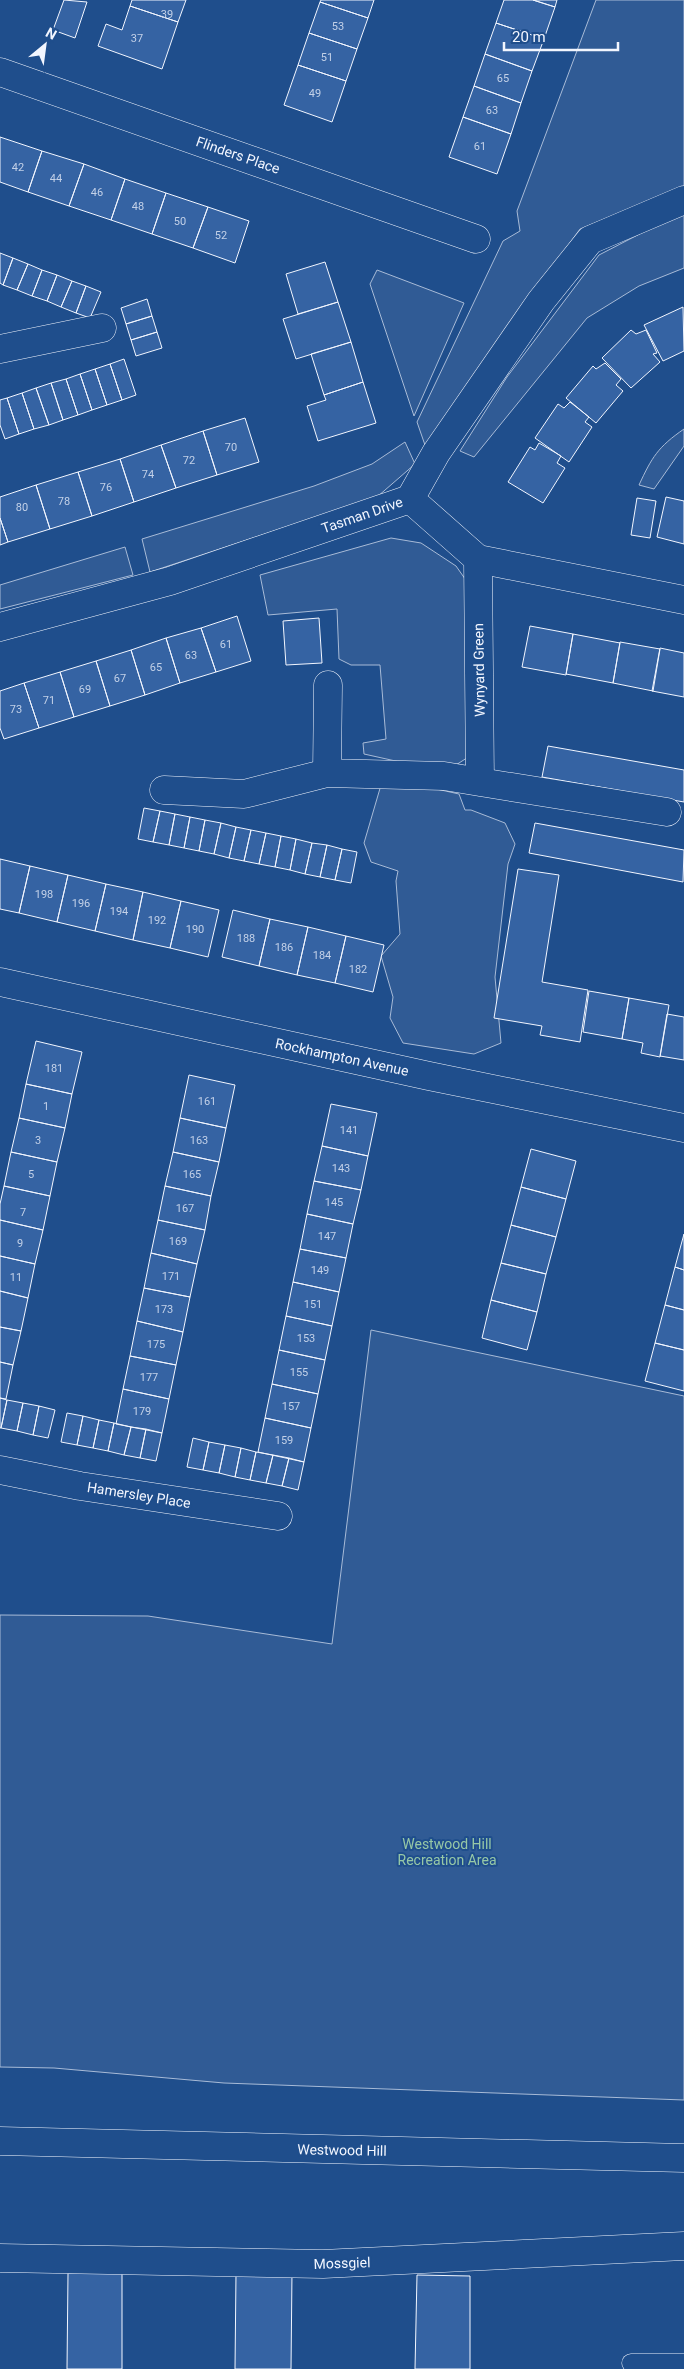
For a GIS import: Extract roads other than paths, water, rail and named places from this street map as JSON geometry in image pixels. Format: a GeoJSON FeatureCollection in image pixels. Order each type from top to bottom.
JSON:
{"type":"FeatureCollection","features":[{"type":"Feature","properties":{"kind":"street","name":"Flinders Place"},"geometry":{"type":"LineString","coordinates":[[0,72],[476,239]]}},
{"type":"Feature","properties":{"kind":"street","name":"Tasman Drive"},"geometry":{"type":"LineString","coordinates":[[0,627],[170,580],[410,499],[436,453],[536,309],[590,240],[684,200]]}},
{"type":"Feature","properties":{"kind":"street"},"geometry":{"type":"LineString","coordinates":[[0,349],[102,328]]}},
{"type":"Feature","properties":{"kind":"street"},"geometry":{"type":"LineString","coordinates":[[410,499],[478,559],[684,600]]}},
{"type":"Feature","properties":{"kind":"street","name":"Wynyard Green"},"geometry":{"type":"LineString","coordinates":[[478,559],[480,782]]}},
{"type":"Feature","properties":{"kind":"street"},"geometry":{"type":"LineString","coordinates":[[327,772],[328,685]]}},
{"type":"Feature","properties":{"kind":"street"},"geometry":{"type":"LineString","coordinates":[[164,790],[244,794],[327,772],[444,776],[667,812]]}},
{"type":"Feature","properties":{"kind":"street","name":"Rockhampton Avenue"},"geometry":{"type":"LineString","coordinates":[[0,982],[429,1076],[684,1128]]}},
{"type":"Feature","properties":{"kind":"street","name":"Hamersley Place"},"geometry":{"type":"LineString","coordinates":[[0,1470],[80,1486],[278,1516]]}},
{"type":"Feature","properties":{"kind":"street","name":"Westwood Hill"},"geometry":{"type":"LineString","coordinates":[[0,2141],[684,2158]]}},
{"type":"Feature","properties":{"kind":"street","name":"Mossgiel"},"geometry":{"type":"LineString","coordinates":[[0,2258],[323,2264],[684,2246]]}},
{"type":"Feature","properties":{"kind":"lane"},"geometry":{"type":"LineString","coordinates":[[631,2363],[684,2362]]}},
{"type":"Feature","properties":{"kind":"park label","name":"Westwood Hill Recreation Area"},"geometry":{"type":"Point","coordinates":[447,1852]}}]}
